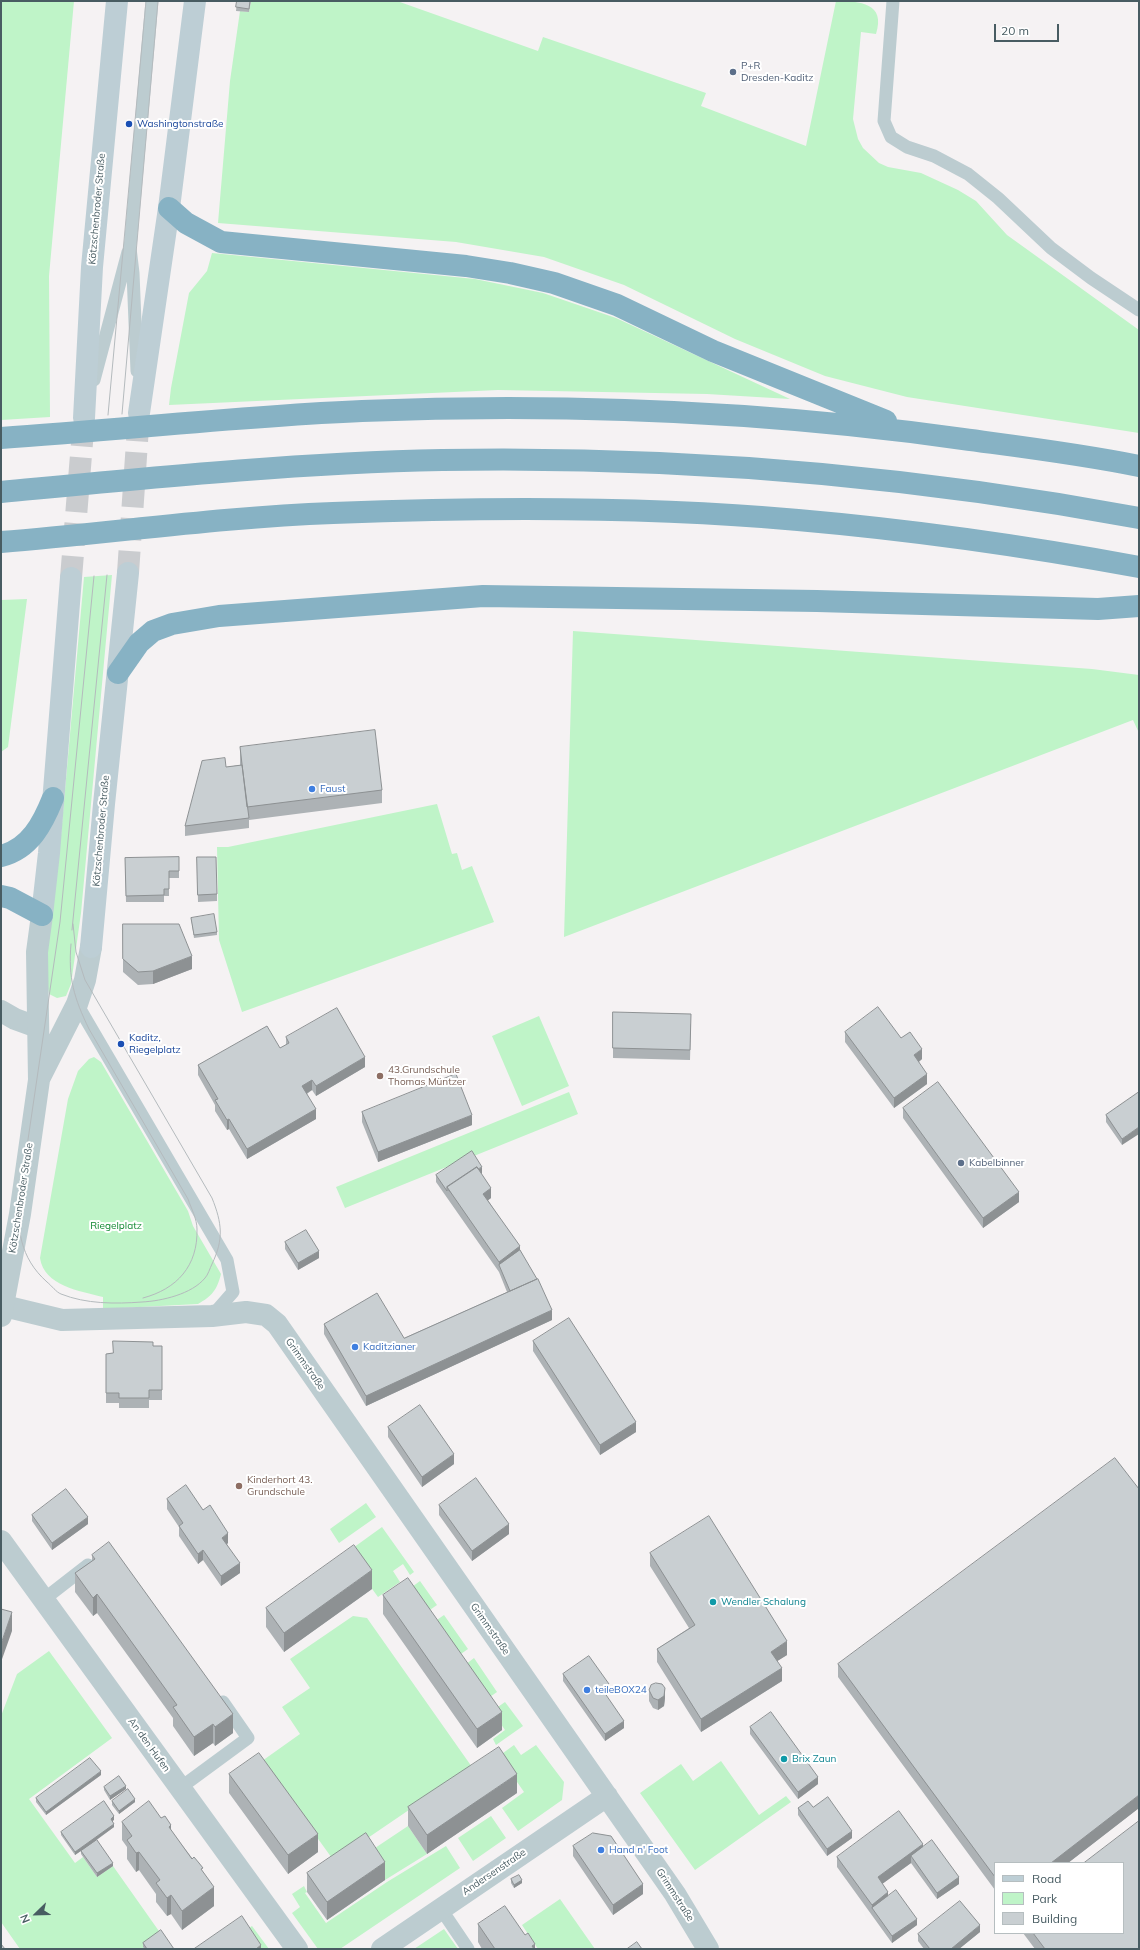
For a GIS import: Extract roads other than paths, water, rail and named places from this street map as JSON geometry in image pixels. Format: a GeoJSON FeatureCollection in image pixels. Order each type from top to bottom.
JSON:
{"type":"FeatureCollection","features":[{"type":"Feature","properties":{"kind":"highway"},"geometry":{"type":"LineString","coordinates":[[169,208],[186,223],[221,242],[466,266],[510,273],[554,283],[617,305],[713,351],[832,400],[923,433]]}},
{"type":"Feature","properties":{"kind":"highway"},"geometry":{"type":"LineString","coordinates":[[1,438],[359,411],[454,408],[645,410],[738,415],[923,433],[1096,457],[1139,466]]}},
{"type":"Feature","properties":{"kind":"highway"},"geometry":{"type":"LineString","coordinates":[[1,492],[164,477],[350,463],[435,460],[551,460],[660,463],[876,479],[984,492],[1139,518]]}},
{"type":"Feature","properties":{"kind":"highway"},"geometry":{"type":"LineString","coordinates":[[1,542],[160,526],[339,513],[525,509],[701,513],[892,529],[987,541],[1139,567]]}},
{"type":"Feature","properties":{"kind":"highway"},"geometry":{"type":"LineString","coordinates":[[118,672],[139,642],[153,631],[172,624],[219,616],[484,596],[817,601],[1098,609],[1139,606]]}},
{"type":"Feature","properties":{"kind":"highway"},"geometry":{"type":"LineString","coordinates":[[1,856],[17,849],[34,835],[53,798]]}},
{"type":"Feature","properties":{"kind":"highway"},"geometry":{"type":"LineString","coordinates":[[1,896],[10,898],[42,915]]}},
{"type":"Feature","properties":{"kind":"main road","name":"Kötzschenbroder Straße"},"geometry":{"type":"LineString","coordinates":[[84,418],[92,267],[117,1]]}},
{"type":"Feature","properties":{"kind":"main road"},"geometry":{"type":"LineString","coordinates":[[139,413],[169,208],[195,1]]}},
{"type":"Feature","properties":{"kind":"main road","name":"Kötzschenbroder Straße"},"geometry":{"type":"LineString","coordinates":[[91,947],[128,573]]}},
{"type":"Feature","properties":{"kind":"main road","name":"Kötzschenbroder Straße"},"geometry":{"type":"LineString","coordinates":[[42,915],[49,853],[71,578]]}},
{"type":"Feature","properties":{"kind":"street","name":"Kötzschenbroder Straße"},"geometry":{"type":"LineString","coordinates":[[2,1311],[20,1214],[39,1080],[37,952],[42,915]]}},
{"type":"Feature","properties":{"kind":"street","name":"Kötzschenbroder Straße"},"geometry":{"type":"LineString","coordinates":[[39,1080],[77,1004],[85,980],[91,947]]}},
{"type":"Feature","properties":{"kind":"street"},"geometry":{"type":"LineString","coordinates":[[1,1011],[15,1019],[37,1027]]}},
{"type":"Feature","properties":{"kind":"street"},"geometry":{"type":"LineString","coordinates":[[2,1311],[62,1320],[212,1316]]}},
{"type":"Feature","properties":{"kind":"street","name":"Grimmstraße"},"geometry":{"type":"LineString","coordinates":[[212,1316],[246,1312],[266,1314],[277,1324],[686,1909],[708,1949]]}},
{"type":"Feature","properties":{"kind":"street","name":"An den Hufen"},"geometry":{"type":"LineString","coordinates":[[1,1541],[297,1949]]}},
{"type":"Feature","properties":{"kind":"street","name":"Andersenstraße"},"geometry":{"type":"LineString","coordinates":[[382,1949],[607,1796]]}},
{"type":"Feature","properties":{"kind":"lane"},"geometry":{"type":"LineString","coordinates":[[139,413],[133,272],[130,248],[152,1]]}},
{"type":"Feature","properties":{"kind":"lane"},"geometry":{"type":"LineString","coordinates":[[893,1],[884,121],[891,136],[907,147],[934,156],[968,174],[998,198],[1051,248],[1091,278],[1139,310]]}},
{"type":"Feature","properties":{"kind":"lane"},"geometry":{"type":"LineString","coordinates":[[84,418],[122,271],[130,248]]}},
{"type":"Feature","properties":{"kind":"lane"},"geometry":{"type":"LineString","coordinates":[[77,1004],[227,1260],[233,1292],[212,1316]]}},
{"type":"Feature","properties":{"kind":"lane"},"geometry":{"type":"LineString","coordinates":[[37,1027],[63,1033]]}},
{"type":"Feature","properties":{"kind":"lane"},"geometry":{"type":"LineString","coordinates":[[43,1600],[98,1556]]}},
{"type":"Feature","properties":{"kind":"lane"},"geometry":{"type":"LineString","coordinates":[[180,1788],[248,1738],[216,1693]]}},
{"type":"Feature","properties":{"kind":"lane"},"geometry":{"type":"LineString","coordinates":[[441,1908],[468,1949]]}},
{"type":"Feature","properties":{"kind":"tunnel"},"geometry":{"type":"LineString","coordinates":[[128,573],[139,413]]}},
{"type":"Feature","properties":{"kind":"tunnel"},"geometry":{"type":"LineString","coordinates":[[71,578],[84,418]]}},
{"type":"Feature","properties":{"kind":"tram line"},"geometry":{"type":"LineString","coordinates":[[108,415],[146,1]]}},
{"type":"Feature","properties":{"kind":"tram line"},"geometry":{"type":"LineString","coordinates":[[122,414],[158,1]]}},
{"type":"Feature","properties":{"kind":"tram line"},"geometry":{"type":"LineString","coordinates":[[72,930],[107,575]]}},
{"type":"Feature","properties":{"kind":"tram line"},"geometry":{"type":"LineString","coordinates":[[73,924],[76,952],[85,980],[212,1198],[218,1215],[220,1223],[220,1239],[216,1255],[207,1275],[199,1284],[176,1296],[132,1303],[111,1303],[80,1300],[61,1294],[38,1273],[31,1263],[22,1242],[20,1230],[20,1194],[60,922],[94,576]]}},
{"type":"Feature","properties":{"kind":"tram line"},"geometry":{"type":"LineString","coordinates":[[71,944],[71,978],[79,1007],[89,1029],[188,1199],[196,1221],[197,1229],[194,1254],[183,1274],[166,1289],[143,1298]]}},
{"type":"Feature","properties":{"kind":"place","name":"P+R Dresden-Kaditz"},"geometry":{"type":"Point","coordinates":[733,72]}},
{"type":"Feature","properties":{"kind":"place","name":"Washingtonstraße"},"geometry":{"type":"Point","coordinates":[129,124]}},
{"type":"Feature","properties":{"kind":"place","name":"Faust"},"geometry":{"type":"Point","coordinates":[312,789]}},
{"type":"Feature","properties":{"kind":"place","name":"Kaditz, Riegelplatz"},"geometry":{"type":"Point","coordinates":[121,1044]}},
{"type":"Feature","properties":{"kind":"place","name":"43.Grundschule Thomas Müntzer"},"geometry":{"type":"Point","coordinates":[380,1076]}},
{"type":"Feature","properties":{"kind":"place","name":"Kabelbinner"},"geometry":{"type":"Point","coordinates":[961,1163]}},
{"type":"Feature","properties":{"kind":"place","name":"Kaditzianer"},"geometry":{"type":"Point","coordinates":[355,1347]}},
{"type":"Feature","properties":{"kind":"place","name":"Kinderhort 43. Grundschule"},"geometry":{"type":"Point","coordinates":[239,1486]}},
{"type":"Feature","properties":{"kind":"place","name":"Wendler Schalung"},"geometry":{"type":"Point","coordinates":[713,1602]}},
{"type":"Feature","properties":{"kind":"place","name":"teileBOX24"},"geometry":{"type":"Point","coordinates":[587,1690]}},
{"type":"Feature","properties":{"kind":"place","name":"Brix Zaun"},"geometry":{"type":"Point","coordinates":[784,1759]}},
{"type":"Feature","properties":{"kind":"place","name":"Hand n' Foot"},"geometry":{"type":"Point","coordinates":[601,1850]}},
{"type":"Feature","properties":{"kind":"park label","name":"Riegelplatz"},"geometry":{"type":"Point","coordinates":[116,1226]}}]}
